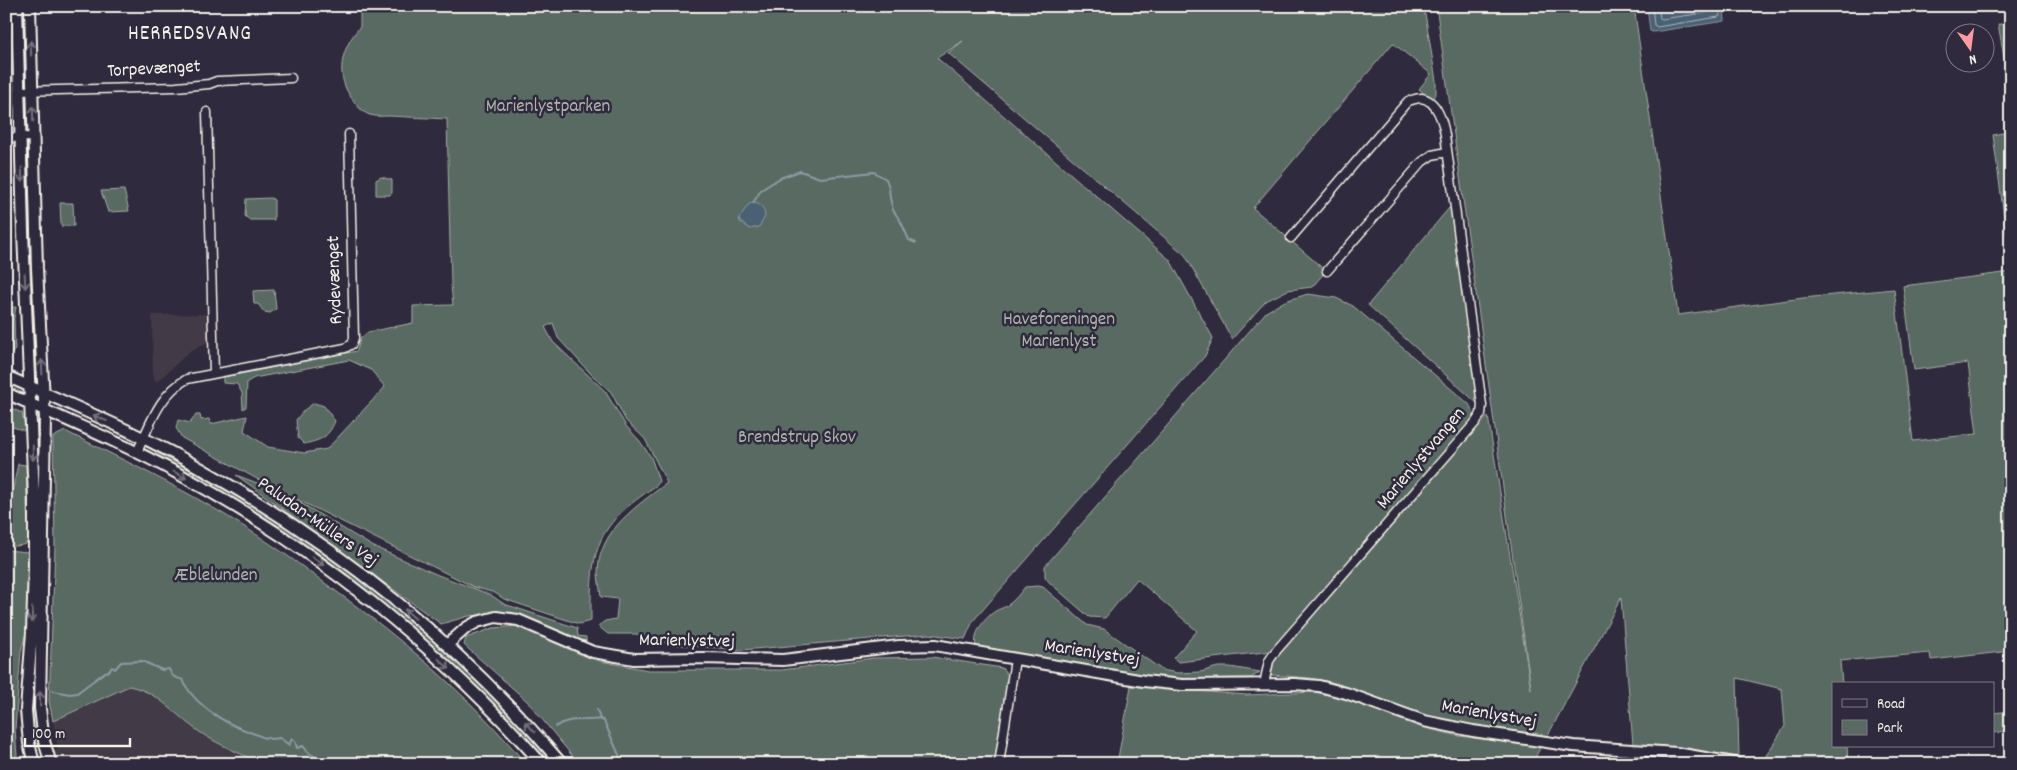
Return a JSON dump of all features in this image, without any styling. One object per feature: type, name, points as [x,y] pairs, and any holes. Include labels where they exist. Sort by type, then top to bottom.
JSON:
[{"type":"street","points":[[17,6],[34,567],[32,632],[26,710],[29,743],[34,764]]},
{"type":"street","points":[[30,6],[37,268],[44,393],[44,554],[40,708],[44,741],[51,764]]},
{"type":"street","name":"Torpevænget","points":[[19,91],[176,87],[210,84],[217,81],[290,78]]},
{"type":"street","name":"Marienlystvangen","points":[[1264,684],[1269,661],[1275,652],[1422,486],[1481,414],[1482,395],[1443,123],[1431,103],[1421,98],[1408,101],[1291,238]]},
{"type":"street","points":[[207,112],[214,373]]},
{"type":"street","name":"Rydevænget","points":[[137,452],[161,402],[174,387],[194,376],[345,348],[352,344],[354,338],[348,134]]},
{"type":"street","points":[[6,138],[33,137]]},
{"type":"street","points":[[1327,271],[1422,162],[1432,155],[1447,152]]},
{"type":"street","name":"Paludan-Müllers Vej","points":[[6,376],[144,439],[213,475],[317,542],[380,589],[447,645],[515,712],[562,764]]},
{"type":"street","name":"Paludan-Müllers Vej","points":[[6,393],[137,452],[201,486],[263,524],[353,587],[393,619],[475,694],[542,764]]},
{"type":"street","name":"Marienlystvej","points":[[447,645],[476,622],[486,619],[508,618],[528,623],[593,652],[622,658],[783,660],[917,645],[952,647],[1079,671],[1182,685],[1264,684],[1319,686],[1346,693],[1424,721],[1473,731],[1573,746],[1676,753],[1740,764]]},
{"type":"street","points":[[999,764],[1015,659]]},
{"type":"shaded area","points":[[208,314],[208,342],[190,351],[157,382],[153,378],[152,315]]},
{"type":"shaded area","points":[[129,686],[143,689],[155,695],[195,729],[257,762],[256,764],[18,764],[58,749],[53,721]]},
{"type":"green space","points":[[360,6],[989,6],[987,12],[990,6],[1419,6],[1424,11],[1426,19],[1436,81],[1436,94],[1431,100],[1419,89],[1431,74],[1393,43],[1253,208],[1326,271],[1312,287],[1288,290],[1266,301],[1232,339],[1185,255],[948,53],[963,41],[937,58],[1170,260],[1213,338],[1205,356],[973,621],[965,639],[929,634],[742,650],[670,644],[636,634],[608,634],[598,626],[605,621],[616,619],[618,599],[601,597],[598,571],[600,556],[605,543],[622,520],[667,483],[645,439],[626,421],[611,392],[591,374],[558,338],[553,323],[545,327],[553,342],[605,391],[626,426],[651,457],[659,481],[657,485],[623,511],[603,536],[596,554],[593,572],[591,621],[579,624],[474,587],[286,494],[372,546],[438,575],[491,595],[504,604],[577,628],[578,636],[586,637],[586,641],[511,612],[469,616],[441,624],[236,475],[281,492],[182,438],[176,428],[178,420],[190,423],[196,415],[200,415],[201,420],[209,419],[211,424],[247,416],[244,431],[268,447],[304,453],[327,449],[385,387],[371,370],[349,360],[254,378],[247,382],[246,407],[243,409],[242,393],[237,384],[223,383],[223,377],[357,351],[360,339],[368,332],[413,323],[413,306],[453,305],[447,119],[372,116],[356,105],[343,81],[342,62],[348,44],[360,27]]},
{"type":"green space","points":[[1430,6],[1634,6],[1678,315],[1803,298],[1894,289],[1913,441],[1977,434],[1968,363],[1914,370],[1903,286],[2011,272],[2011,651],[1931,660],[1930,653],[1840,661],[1842,682],[1832,682],[1832,748],[1847,748],[1848,764],[1768,764],[1762,762],[1785,726],[1782,689],[1737,678],[1739,758],[1687,748],[1633,744],[1621,598],[1546,739],[1441,721],[1404,710],[1335,683],[1310,678],[1272,675],[1270,667],[1281,653],[1488,416],[1531,689],[1437,12]]},
{"type":"green space","points":[[1998,24],[2011,25],[2011,95]]},
{"type":"green space","points":[[2011,131],[2011,269],[1993,135]]},
{"type":"green space","points":[[26,145],[31,205],[39,371],[37,371],[27,235]]},
{"type":"green space","points":[[381,177],[392,180],[392,193],[390,195],[376,195],[376,180]]},
{"type":"green space","points":[[124,190],[129,211],[108,212],[101,191]]},
{"type":"green space","points":[[271,198],[274,200],[274,220],[250,220],[245,216],[246,199]]},
{"type":"green space","points":[[60,203],[73,203],[74,226],[61,226]]},
{"type":"green space","points":[[1449,208],[1452,211],[1479,397],[1478,404],[1368,305]]},
{"type":"green space","points":[[274,290],[276,309],[270,313],[264,312],[258,304],[254,304],[253,291]]},
{"type":"green space","points":[[1308,294],[1336,298],[1353,306],[1469,404],[1473,412],[1472,421],[1273,651],[1179,662],[1173,658],[1197,631],[1137,579],[1105,618],[1089,617],[1050,583],[1045,577],[1045,566],[1266,312],[1285,301]]},
{"type":"green space","points":[[16,307],[14,318],[15,350],[6,359],[6,308]]},
{"type":"green space","points":[[314,403],[324,406],[335,421],[327,435],[304,444],[298,438],[296,420],[304,410]]},
{"type":"green space","points":[[6,406],[22,413],[26,431],[6,425]]},
{"type":"green space","name":"Æblelunden","points":[[65,431],[210,506],[255,533],[298,563],[380,624],[457,690],[526,764],[256,764],[257,762],[201,733],[156,697],[129,686],[53,721],[49,701],[55,547],[53,437]]},
{"type":"green space","points":[[157,449],[236,494],[293,530],[346,567],[440,646],[499,704],[555,764],[547,764],[417,635],[367,593],[341,573],[154,456]]},
{"type":"green space","points":[[18,464],[26,465],[28,539],[26,544],[11,546],[6,545],[6,522]]},
{"type":"green space","points":[[6,550],[28,552],[26,633],[21,651],[15,729],[17,756],[13,761],[6,764]]},
{"type":"green space","points":[[1025,587],[1043,587],[1087,625],[1104,629],[1162,670],[1177,673],[1200,672],[1218,667],[1230,667],[1260,672],[1251,678],[1189,679],[1150,677],[976,646],[976,636],[987,618],[1011,603]]},
{"type":"green space","points":[[518,626],[600,661],[648,670],[782,670],[874,658],[932,657],[1002,668],[1008,675],[994,764],[579,764],[527,701],[464,645],[466,638],[493,628]]},
{"type":"green space","points":[[1131,686],[1247,695],[1315,692],[1342,698],[1417,726],[1459,736],[1541,746],[1532,764],[1117,764]]},
{"type":"green space","points":[[2011,711],[2011,730],[1994,733],[1994,713]]},
{"type":"water","points":[[1647,6],[1724,6],[1725,21],[1653,32],[1650,31]]},
{"type":"water","points":[[749,204],[759,204],[762,207],[765,217],[759,227],[750,229],[740,222],[739,218]]},
{"type":"waterway","points":[[753,203],[761,190],[780,178],[800,171],[820,178],[874,172],[886,179],[893,210],[909,240],[916,243]]},
{"type":"waterway","points":[[53,691],[70,694],[77,693],[112,667],[115,669],[121,662],[142,661],[162,670],[169,669],[173,676],[183,680],[198,701],[212,713],[227,722],[264,738],[280,738],[289,745],[292,739],[295,741],[297,748],[303,746],[309,753],[327,764]]},
{"type":"waterway","points":[[6,689],[13,689]]},
{"type":"waterway","points":[[597,710],[600,719]]},
{"type":"waterway","points":[[555,727],[572,720],[600,719],[604,721],[623,764]]},
{"type":"district","name":"HERREDSVANG","points":[[190,35]]},
{"type":"park label","name":"Marienlystparken","points":[[548,107]]},
{"type":"park label","name":"Haveforeningen Marienlyst","points":[[1059,331]]},
{"type":"park label","name":"Brendstrup Skov","points":[[797,438]]}]
